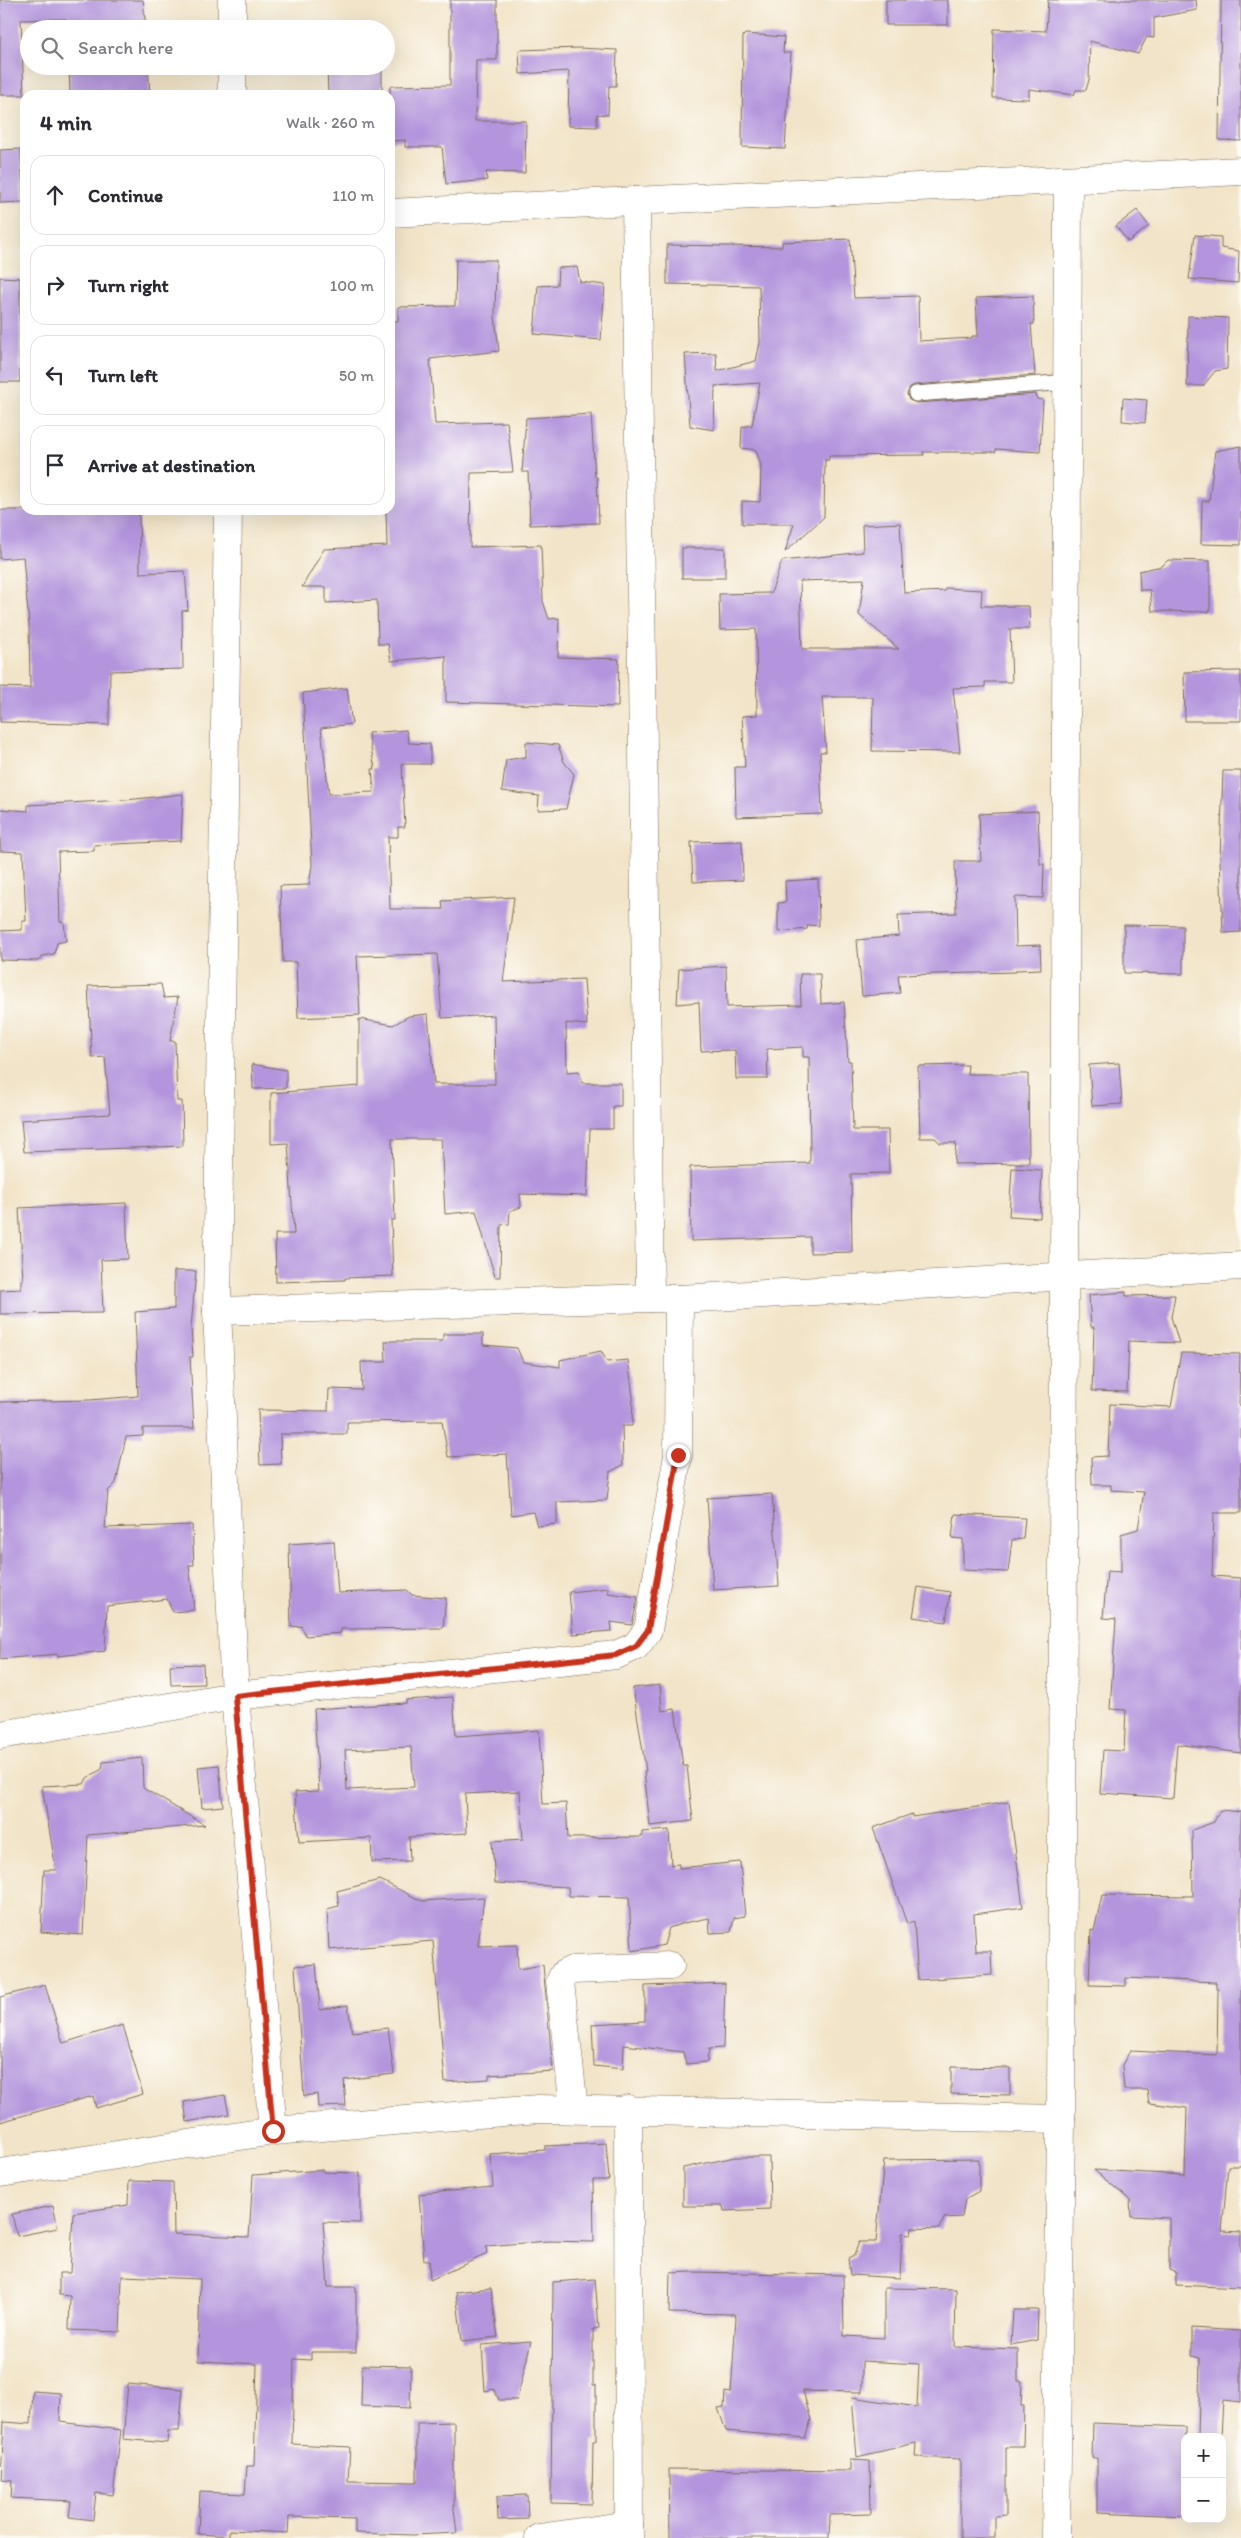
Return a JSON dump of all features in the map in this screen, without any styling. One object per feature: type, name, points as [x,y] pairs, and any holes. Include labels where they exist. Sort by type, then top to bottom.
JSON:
[{"type":"street","points":[[232,0],[232,20]]},
{"type":"street","points":[[232,75],[232,90]]},
{"type":"street","points":[[395,212],[1241,171]]},
{"type":"street","points":[[1056,2538],[1061,2118],[1068,180]]},
{"type":"street","points":[[636,201],[650,1298]]},
{"type":"street","points":[[228,515],[217,1310],[235,1696],[273,2131]]},
{"type":"street","points":[[217,1310],[650,1298],[679,1299],[1241,1266]]},
{"type":"street","points":[[0,1735],[235,1696],[616,1655],[636,1646],[648,1630],[678,1455],[679,1299]]},
{"type":"street","points":[[574,2109],[560,1982],[564,1974],[572,1970],[670,1966]]},
{"type":"street","points":[[0,2174],[273,2131],[539,2109],[628,2109],[1061,2118]]},
{"type":"street","points":[[539,2538],[629,2532],[628,2109]]},
{"type":"lane","points":[[916,394],[1068,382]]},
{"type":"building","points":[[0,0],[143,0],[145,20],[20,20],[20,75],[23,75],[24,90],[20,90],[20,95],[0,95]]},
{"type":"building","points":[[450,0],[497,0],[497,60],[476,60],[475,121],[526,121],[525,173],[486,172],[487,180],[446,184],[442,147],[405,147],[405,140],[395,141],[395,90],[390,90],[390,86],[450,85]]},
{"type":"building","points":[[886,0],[948,0],[948,25],[886,25]]},
{"type":"building","points":[[1048,0],[1196,0],[1197,10],[1154,18],[1154,38],[1147,37],[1138,54],[1090,41],[1089,80],[1086,90],[1076,90],[1074,95],[1029,89],[1029,99],[993,98],[994,29],[1046,31]]},
{"type":"building","points":[[1221,0],[1241,0],[1241,141],[1219,140]]},
{"type":"building","points":[[745,34],[784,37],[783,53],[791,53],[785,149],[742,147],[743,36]]},
{"type":"building","points":[[579,48],[617,50],[616,86],[609,86],[608,115],[597,114],[597,127],[568,126],[569,71],[520,74],[519,50]]},
{"type":"building","points":[[69,75],[149,75],[150,90],[70,90]]},
{"type":"building","points":[[327,75],[382,75],[382,90],[328,90]]},
{"type":"building","points":[[20,149],[20,202],[0,203],[0,150]]},
{"type":"building","points":[[1137,210],[1149,226],[1128,242],[1116,226]]},
{"type":"building","points":[[1195,235],[1221,237],[1221,248],[1239,251],[1238,283],[1189,279]]},
{"type":"building","points":[[850,239],[854,298],[918,296],[919,341],[978,336],[976,298],[1033,296],[1034,324],[1031,324],[1035,375],[915,385],[910,387],[907,394],[909,400],[917,403],[1036,394],[1037,399],[1043,400],[1040,452],[996,449],[996,452],[923,452],[924,455],[829,456],[829,460],[825,460],[824,517],[785,552],[794,524],[742,524],[742,501],[760,502],[761,466],[756,450],[741,448],[742,427],[752,425],[760,383],[715,386],[714,430],[690,426],[685,354],[716,353],[717,371],[756,361],[760,342],[759,286],[667,284],[667,245],[782,247],[782,242]]},
{"type":"building","points":[[456,260],[496,260],[495,317],[499,351],[430,359],[435,424],[507,422],[513,472],[471,473],[470,547],[541,545],[543,601],[549,619],[559,618],[558,657],[619,659],[618,707],[446,702],[446,656],[391,661],[388,644],[378,644],[377,600],[326,603],[326,587],[302,587],[324,549],[387,546],[386,515],[395,515],[395,321],[398,321],[398,307],[455,306]]},
{"type":"building","points":[[577,267],[580,282],[605,285],[601,340],[534,334],[538,286],[557,285],[558,268]]},
{"type":"building","points":[[0,277],[20,278],[20,382],[0,382]]},
{"type":"building","points":[[1188,316],[1228,318],[1227,369],[1215,371],[1203,386],[1187,386]]},
{"type":"building","points":[[1123,398],[1147,400],[1145,423],[1122,421]]},
{"type":"building","points":[[591,414],[599,523],[530,525],[528,472],[522,472],[526,418]]},
{"type":"building","points":[[1241,446],[1241,545],[1201,544],[1202,501],[1209,501],[1215,451]]},
{"type":"building","points":[[0,510],[20,510],[20,515],[139,515],[140,573],[185,571],[188,610],[182,611],[183,669],[110,671],[109,725],[0,722],[0,687],[30,688],[29,625],[23,557],[0,559]]},
{"type":"building","points":[[900,523],[904,593],[945,591],[945,588],[982,590],[981,606],[1029,606],[1030,629],[1010,629],[1012,682],[985,682],[985,687],[953,688],[960,752],[872,751],[873,697],[822,697],[826,752],[820,752],[822,814],[736,817],[735,767],[745,767],[742,716],[757,715],[756,629],[720,630],[719,594],[771,593],[782,561],[863,552],[862,525]],"holes":[[[864,579],[859,615],[899,649],[802,649],[800,581]]]},
{"type":"building","points":[[682,548],[725,548],[725,578],[682,578]]},
{"type":"building","points":[[1168,560],[1210,561],[1210,612],[1152,611],[1150,590],[1140,590],[1139,571],[1162,566]]},
{"type":"building","points":[[1241,671],[1241,721],[1185,721],[1184,672]]},
{"type":"building","points":[[347,688],[352,724],[321,728],[329,794],[374,792],[372,769],[375,769],[368,733],[406,730],[409,743],[430,744],[430,764],[402,764],[405,827],[398,827],[398,837],[388,837],[390,909],[443,909],[442,901],[514,897],[503,982],[584,979],[587,1025],[566,1023],[567,1072],[579,1071],[582,1083],[621,1083],[621,1106],[613,1106],[613,1129],[590,1129],[587,1196],[520,1194],[521,1207],[510,1211],[509,1224],[501,1225],[500,1277],[495,1277],[476,1211],[445,1214],[441,1139],[392,1139],[395,1220],[391,1220],[393,1276],[345,1278],[345,1280],[276,1282],[275,1234],[294,1234],[288,1143],[271,1144],[271,1093],[359,1086],[359,1019],[393,1025],[409,1016],[428,1014],[434,1084],[495,1084],[494,1015],[442,1018],[437,954],[357,956],[360,1015],[298,1018],[296,962],[283,962],[280,886],[309,885],[312,865],[303,693]]},
{"type":"building","points":[[526,742],[558,745],[564,762],[574,774],[566,809],[538,810],[539,796],[502,791],[506,760],[526,757]]},
{"type":"building","points":[[1223,771],[1241,771],[1241,932],[1223,933],[1220,859]]},
{"type":"building","points":[[183,794],[181,841],[94,845],[94,851],[58,852],[60,922],[64,922],[66,941],[57,943],[54,954],[43,956],[38,961],[0,960],[0,931],[22,930],[22,921],[26,921],[23,852],[0,851],[0,809],[28,811],[28,805],[126,800]]},
{"type":"building","points":[[1038,811],[1040,864],[1044,864],[1043,898],[1015,897],[1016,946],[1040,945],[1041,969],[1016,970],[1016,972],[898,975],[900,993],[862,996],[857,940],[899,936],[898,915],[956,913],[955,861],[981,861],[979,814]]},
{"type":"building","points":[[742,841],[743,880],[693,882],[691,842]]},
{"type":"building","points":[[818,879],[819,926],[808,925],[807,929],[778,932],[778,903],[786,902],[785,881]]},
{"type":"building","points":[[1124,925],[1183,926],[1183,974],[1124,973]]},
{"type":"building","points":[[726,966],[727,1007],[801,1005],[800,974],[820,974],[821,1004],[844,1002],[848,1061],[851,1061],[853,1130],[888,1130],[889,1173],[851,1174],[852,1252],[810,1253],[810,1237],[691,1241],[690,1167],[810,1163],[809,1057],[803,1057],[803,1047],[767,1049],[768,1079],[736,1079],[735,1050],[701,1051],[699,1002],[677,1004],[679,969]]},
{"type":"building","points":[[161,984],[164,998],[178,997],[170,1041],[175,1041],[177,1101],[182,1101],[183,1146],[24,1152],[21,1120],[110,1114],[105,1057],[92,1058],[88,986]]},
{"type":"building","points":[[1119,1063],[1122,1104],[1092,1106],[1089,1065]]},
{"type":"building","points":[[252,1064],[286,1070],[286,1088],[253,1089]]},
{"type":"building","points":[[968,1065],[967,1074],[1028,1074],[1029,1163],[954,1164],[956,1143],[940,1143],[935,1138],[920,1138],[918,1066]]},
{"type":"building","points":[[1012,1168],[1042,1170],[1040,1218],[1009,1216]]},
{"type":"building","points":[[126,1203],[128,1259],[101,1260],[103,1313],[0,1314],[0,1290],[21,1289],[21,1280],[23,1280],[19,1208]]},
{"type":"building","points":[[174,1271],[196,1271],[191,1328],[193,1357],[190,1357],[194,1428],[143,1428],[143,1436],[126,1437],[116,1483],[108,1491],[105,1528],[192,1525],[194,1565],[189,1565],[194,1610],[173,1612],[167,1599],[107,1606],[105,1651],[0,1659],[0,1402],[90,1400],[138,1396],[135,1312],[174,1309]]},
{"type":"building","points":[[1126,1292],[1126,1296],[1175,1295],[1171,1317],[1179,1343],[1129,1341],[1127,1392],[1092,1391],[1094,1327],[1091,1327],[1089,1295]]},
{"type":"building","points":[[443,1334],[483,1334],[483,1345],[517,1348],[523,1362],[560,1367],[560,1360],[601,1351],[607,1362],[628,1360],[633,1397],[632,1426],[622,1426],[623,1465],[610,1472],[607,1500],[557,1502],[557,1524],[537,1526],[533,1512],[511,1515],[507,1454],[448,1457],[442,1421],[347,1422],[347,1434],[280,1434],[281,1464],[260,1465],[258,1410],[328,1411],[329,1389],[362,1390],[361,1362],[386,1362],[385,1341],[443,1341]]},
{"type":"building","points":[[1181,1353],[1240,1354],[1241,1513],[1214,1513],[1212,1576],[1241,1578],[1241,1753],[1177,1744],[1173,1798],[1100,1793],[1103,1750],[1124,1751],[1126,1710],[1110,1709],[1116,1619],[1103,1618],[1107,1571],[1121,1572],[1121,1534],[1138,1529],[1144,1492],[1111,1490],[1111,1485],[1092,1485],[1091,1457],[1108,1456],[1110,1404],[1171,1407]]},
{"type":"building","points":[[772,1494],[779,1586],[713,1590],[707,1498]]},
{"type":"building","points":[[955,1514],[1025,1518],[1023,1539],[1012,1540],[1008,1572],[963,1570],[963,1539],[952,1538]]},
{"type":"building","points":[[334,1541],[338,1593],[407,1590],[412,1595],[446,1598],[443,1628],[341,1629],[341,1633],[306,1636],[301,1626],[291,1627],[289,1544]]},
{"type":"building","points":[[918,1587],[950,1592],[946,1622],[913,1617]]},
{"type":"building","points":[[608,1588],[608,1593],[638,1597],[632,1625],[611,1622],[612,1631],[573,1634],[569,1592]]},
{"type":"building","points":[[203,1664],[204,1684],[171,1685],[170,1665]]},
{"type":"building","points":[[660,1685],[662,1711],[675,1709],[683,1766],[687,1766],[693,1821],[650,1826],[644,1771],[646,1771],[633,1688]]},
{"type":"building","points":[[453,1697],[456,1736],[539,1730],[543,1804],[566,1803],[568,1838],[642,1837],[642,1832],[669,1830],[671,1865],[679,1864],[679,1868],[740,1862],[745,1916],[734,1918],[731,1932],[710,1933],[709,1918],[684,1923],[669,1928],[664,1945],[632,1951],[629,1897],[569,1896],[568,1887],[495,1883],[492,1841],[523,1839],[520,1791],[465,1794],[467,1833],[409,1837],[410,1861],[372,1862],[371,1838],[299,1842],[295,1792],[319,1791],[314,1709],[406,1703],[406,1700]],"holes":[[[411,1747],[414,1787],[347,1790],[345,1750]]]},
{"type":"building","points":[[142,1758],[143,1788],[205,1825],[88,1835],[83,1935],[41,1932],[44,1870],[56,1870],[42,1786],[84,1784],[87,1778],[102,1769],[103,1762]]},
{"type":"building","points":[[219,1765],[223,1806],[202,1808],[198,1767]]},
{"type":"building","points":[[1009,1802],[1023,1907],[974,1914],[976,1951],[991,1951],[992,1975],[918,1980],[914,1922],[907,1924],[873,1828],[912,1814],[912,1817]]},
{"type":"building","points":[[1220,1810],[1241,1812],[1241,2166],[1228,2166],[1222,2231],[1241,2232],[1241,2288],[1176,2285],[1176,2273],[1169,2270],[1169,2218],[1131,2216],[1130,2200],[1094,2170],[1185,2175],[1187,2108],[1149,2103],[1147,2090],[1124,2090],[1122,2065],[1130,2051],[1217,2055],[1218,1989],[1216,1989],[1216,1982],[1126,1978],[1126,1986],[1089,1985],[1091,1930],[1094,1931],[1102,1895],[1193,1896],[1192,1830],[1214,1822]]},
{"type":"building","points":[[380,1880],[422,1901],[484,1897],[478,1946],[517,1945],[518,1969],[543,1965],[553,2071],[489,2075],[489,2079],[445,2082],[433,1941],[329,1950],[327,1909],[339,1906],[337,1891]]},
{"type":"building","points":[[316,1964],[320,2010],[348,2005],[352,2032],[388,2028],[394,2074],[344,2080],[346,2106],[318,2107],[317,2094],[304,2096],[295,1966]]},
{"type":"building","points":[[725,1983],[723,2048],[709,2049],[707,2062],[686,2064],[683,2052],[624,2045],[623,2069],[594,2066],[592,2024],[645,2021],[645,1986]]},
{"type":"building","points":[[45,1985],[63,2043],[123,2025],[143,2094],[96,2108],[93,2096],[0,2122],[0,1997]]},
{"type":"building","points":[[951,2067],[1010,2068],[1010,2095],[951,2094]]},
{"type":"building","points":[[225,2095],[229,2114],[187,2122],[184,2102]]},
{"type":"building","points":[[606,2143],[609,2180],[593,2180],[594,2242],[548,2241],[486,2246],[487,2254],[430,2280],[429,2260],[424,2260],[419,2194],[493,2187],[490,2154],[545,2150],[545,2146]]},
{"type":"building","points":[[735,2157],[769,2157],[770,2209],[724,2211],[723,2206],[683,2206],[683,2168]]},
{"type":"building","points":[[979,2159],[979,2191],[965,2199],[962,2217],[944,2218],[940,2229],[912,2228],[911,2234],[902,2233],[900,2278],[850,2275],[848,2259],[854,2256],[859,2242],[876,2242],[884,2160]]},
{"type":"building","points":[[323,2170],[323,2172],[360,2173],[360,2223],[323,2222],[328,2287],[356,2287],[356,2352],[311,2352],[311,2360],[294,2359],[292,2444],[350,2447],[348,2481],[417,2482],[417,2423],[454,2422],[454,2509],[457,2533],[413,2535],[355,2533],[355,2519],[289,2517],[288,2533],[229,2530],[229,2536],[198,2534],[200,2492],[245,2494],[247,2466],[254,2466],[257,2364],[198,2361],[200,2279],[122,2276],[120,2332],[69,2330],[70,2296],[59,2295],[59,2273],[70,2273],[73,2213],[128,2205],[129,2181],[173,2182],[174,2234],[249,2237],[253,2175]]},
{"type":"building","points":[[53,2206],[58,2228],[17,2236],[12,2214]]},
{"type":"building","points":[[670,2273],[843,2275],[844,2336],[884,2338],[884,2288],[956,2289],[955,2347],[1018,2349],[1018,2381],[1022,2381],[1021,2406],[1024,2406],[1023,2447],[1006,2447],[1006,2515],[995,2516],[995,2538],[960,2538],[960,2459],[915,2457],[916,2443],[857,2457],[852,2397],[917,2407],[919,2364],[862,2361],[862,2392],[803,2391],[811,2420],[805,2438],[726,2431],[718,2408],[724,2407],[725,2392],[731,2393],[736,2317],[735,2314],[669,2313]]},
{"type":"building","points":[[595,2279],[599,2328],[593,2329],[596,2441],[593,2441],[592,2504],[551,2503],[553,2282]]},
{"type":"building","points":[[491,2288],[498,2337],[462,2341],[456,2292]]},
{"type":"building","points":[[1013,2310],[1038,2310],[1037,2340],[1011,2345]]},
{"type":"building","points":[[1192,2328],[1241,2331],[1241,2402],[1223,2400],[1221,2433],[1198,2433],[1200,2358],[1192,2356]]},
{"type":"building","points":[[531,2341],[517,2400],[499,2400],[494,2389],[485,2391],[482,2345]]},
{"type":"building","points":[[362,2365],[411,2366],[410,2408],[361,2406]]},
{"type":"building","points":[[128,2384],[183,2389],[179,2431],[168,2431],[167,2443],[123,2439]]},
{"type":"building","points":[[33,2391],[61,2393],[60,2422],[121,2430],[113,2495],[96,2493],[93,2520],[69,2517],[71,2501],[11,2498],[12,2480],[1,2479],[4,2422],[31,2424]]},
{"type":"building","points":[[1093,2423],[1185,2427],[1185,2433],[1181,2433],[1181,2516],[1097,2512],[1097,2458],[1092,2458]]},
{"type":"building","points":[[850,2460],[870,2461],[871,2514],[830,2515],[829,2538],[670,2538],[669,2469],[850,2471]]},
{"type":"building","points":[[527,2495],[528,2519],[498,2520],[497,2496]]},
{"type":"route","points":[[273,2131],[235,1696],[616,1655],[636,1646],[648,1630],[678,1455]]}]
